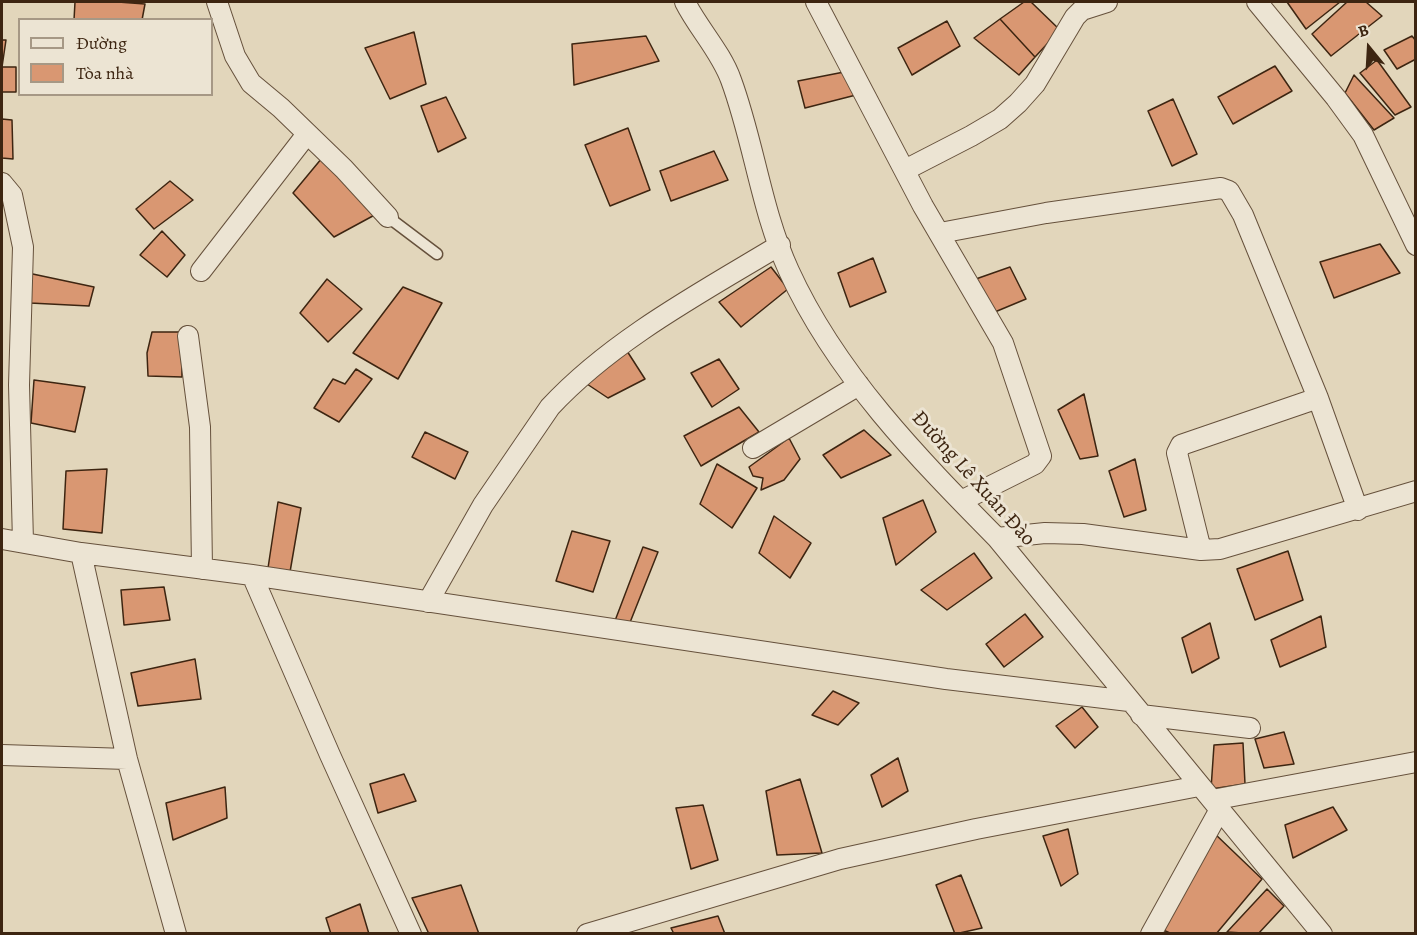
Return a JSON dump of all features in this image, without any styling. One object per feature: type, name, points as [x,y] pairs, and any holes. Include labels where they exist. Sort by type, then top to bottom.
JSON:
[{"type":"street","points":[[217,2],[228,38],[251,83],[281,108],[344,169],[388,217]]},
{"type":"street","name":"Đường Lê Xuân Đào","points":[[685,2],[731,80],[767,211],[803,299],[859,385],[905,442],[997,537],[1135,708],[1322,933]]},
{"type":"street","points":[[816,2],[905,170],[1003,343],[1041,456],[1035,464],[961,501]]},
{"type":"street","points":[[905,170],[1000,119],[1035,84],[1075,16],[1082,10],[1107,2]]},
{"type":"street","points":[[1257,2],[1363,135],[1416,245]]},
{"type":"street","points":[[201,272],[307,134]]},
{"type":"street","points":[[2,183],[12,195],[23,247],[19,385],[23,542]]},
{"type":"street","points":[[940,233],[1046,213],[1221,188],[1229,191],[1243,215],[1318,398],[1358,510]]},
{"type":"street","points":[[428,602],[483,505],[550,407],[562,394],[612,351],[780,245]]},
{"type":"street","points":[[188,336],[200,427],[202,569]]},
{"type":"street","points":[[753,448],[859,385]]},
{"type":"street","points":[[1202,550],[1177,453],[1180,445],[1318,398]]},
{"type":"street","points":[[997,537],[1045,533],[1083,534],[1202,550],[1220,549],[1358,510],[1416,490]]},
{"type":"street","points":[[2,539],[81,553],[252,575],[1135,708],[1250,728]]},
{"type":"street","points":[[81,553],[127,759],[176,933]]},
{"type":"street","points":[[252,575],[411,933]]},
{"type":"street","points":[[2,754],[127,759]]},
{"type":"street","points":[[587,933],[654,925],[840,859],[976,829],[1210,799],[1416,762]]},
{"type":"street","points":[[1151,933],[1210,799]]},
{"type":"lane","points":[[388,217],[437,254]]},
{"type":"building","points":[[75,2],[145,4],[142,18],[74,18]]},
{"type":"building","points":[[1024,2],[1031,2],[1060,30],[1035,57],[1000,19]]},
{"type":"building","points":[[1287,2],[1340,2],[1306,29]]},
{"type":"building","points":[[1347,2],[1366,2],[1382,16],[1331,56],[1312,34]]},
{"type":"building","points":[[1000,19],[1035,57],[1019,75],[974,38]]},
{"type":"building","points":[[947,21],[960,46],[912,75],[898,48]]},
{"type":"building","points":[[414,32],[426,84],[390,99],[365,48]]},
{"type":"building","points":[[646,36],[659,61],[574,85],[572,44]]},
{"type":"building","points":[[1412,36],[1416,41],[1416,59],[1397,69],[1384,50]]},
{"type":"building","points":[[2,40],[6,40],[2,67]]},
{"type":"building","points":[[1377,60],[1411,107],[1395,115],[1360,73]]},
{"type":"building","points":[[1275,66],[1292,91],[1233,124],[1218,97]]},
{"type":"building","points":[[2,67],[16,67],[16,92],[2,92]]},
{"type":"building","points":[[844,72],[856,95],[805,108],[798,81]]},
{"type":"building","points":[[1354,75],[1394,118],[1374,130],[1345,93]]},
{"type":"building","points":[[446,97],[466,138],[438,152],[421,106]]},
{"type":"building","points":[[1173,99],[1197,154],[1172,166],[1148,111]]},
{"type":"building","points":[[2,119],[12,120],[13,159],[2,158]]},
{"type":"building","points":[[628,128],[650,190],[610,206],[585,145]]},
{"type":"building","points":[[714,151],[728,180],[671,201],[660,171]]},
{"type":"building","points":[[322,158],[382,211],[334,237],[293,193]]},
{"type":"building","points":[[170,181],[193,200],[154,229],[136,209]]},
{"type":"building","points":[[162,231],[185,255],[167,277],[140,255]]},
{"type":"building","points":[[1380,244],[1400,273],[1334,298],[1320,262]]},
{"type":"building","points":[[873,258],[886,292],[850,307],[838,273]]},
{"type":"building","points":[[771,267],[788,289],[741,327],[719,302]]},
{"type":"building","points":[[1010,267],[1026,299],[990,314],[973,280]]},
{"type":"building","points":[[28,273],[94,287],[89,306],[30,303]]},
{"type":"building","points":[[327,279],[362,309],[328,342],[300,313]]},
{"type":"building","points":[[403,287],[442,303],[398,379],[353,353]]},
{"type":"building","points":[[152,332],[181,332],[182,377],[148,376],[147,353]]},
{"type":"building","points":[[627,351],[645,379],[608,398],[587,384]]},
{"type":"building","points":[[719,359],[739,389],[712,407],[691,373]]},
{"type":"building","points":[[356,369],[372,379],[339,422],[314,408],[333,379],[345,384]]},
{"type":"building","points":[[34,380],[85,387],[75,432],[31,423]]},
{"type":"building","points":[[1084,394],[1098,456],[1080,459],[1058,410]]},
{"type":"building","points":[[739,407],[759,432],[701,466],[684,436]]},
{"type":"building","points":[[864,430],[891,455],[841,478],[823,455]]},
{"type":"building","points":[[425,432],[468,452],[455,479],[412,457]]},
{"type":"building","points":[[789,438],[800,459],[784,480],[761,490],[763,478],[753,476],[749,467]]},
{"type":"building","points":[[1135,459],[1146,510],[1124,517],[1109,471]]},
{"type":"building","points":[[717,464],[757,488],[732,528],[700,504]]},
{"type":"building","points":[[107,469],[102,533],[63,529],[66,471]]},
{"type":"building","points":[[923,500],[936,532],[896,565],[883,518]]},
{"type":"building","points":[[278,502],[301,508],[290,572],[268,568]]},
{"type":"building","points":[[774,516],[811,543],[790,578],[759,553]]},
{"type":"building","points":[[572,531],[610,541],[593,592],[556,581]]},
{"type":"building","points":[[643,547],[658,552],[627,630],[613,626]]},
{"type":"building","points":[[1288,551],[1303,600],[1255,620],[1237,569]]},
{"type":"building","points":[[974,553],[992,578],[947,610],[921,590]]},
{"type":"building","points":[[164,587],[170,620],[124,625],[121,590]]},
{"type":"building","points":[[1025,614],[1043,637],[1004,667],[986,644]]},
{"type":"building","points":[[1321,616],[1326,647],[1280,667],[1271,640]]},
{"type":"building","points":[[1210,623],[1219,658],[1192,673],[1182,638]]},
{"type":"building","points":[[195,659],[201,699],[138,706],[131,673]]},
{"type":"building","points":[[833,691],[859,703],[838,725],[812,715]]},
{"type":"building","points":[[1082,707],[1098,727],[1075,748],[1056,726]]},
{"type":"building","points":[[1284,732],[1294,764],[1264,768],[1255,739]]},
{"type":"building","points":[[1243,743],[1245,784],[1211,789],[1214,745]]},
{"type":"building","points":[[898,758],[908,791],[882,807],[871,775]]},
{"type":"building","points":[[404,774],[416,801],[378,813],[370,784]]},
{"type":"building","points":[[800,779],[822,853],[777,855],[766,791]]},
{"type":"building","points":[[225,787],[227,818],[173,840],[166,803]]},
{"type":"building","points":[[703,805],[718,860],[691,869],[676,808]]},
{"type":"building","points":[[1333,807],[1347,830],[1293,858],[1285,825]]},
{"type":"building","points":[[1068,829],[1078,874],[1061,886],[1043,836]]},
{"type":"building","points":[[1214,833],[1262,879],[1216,934],[1172,934],[1161,929]]},
{"type":"building","points":[[961,875],[982,928],[955,934],[936,885]]},
{"type":"building","points":[[461,885],[479,934],[429,934],[412,898]]},
{"type":"building","points":[[1267,889],[1284,906],[1258,934],[1227,932]]},
{"type":"building","points":[[360,904],[369,934],[331,934],[326,918]]},
{"type":"building","points":[[718,916],[725,934],[674,934],[671,928]]}]
